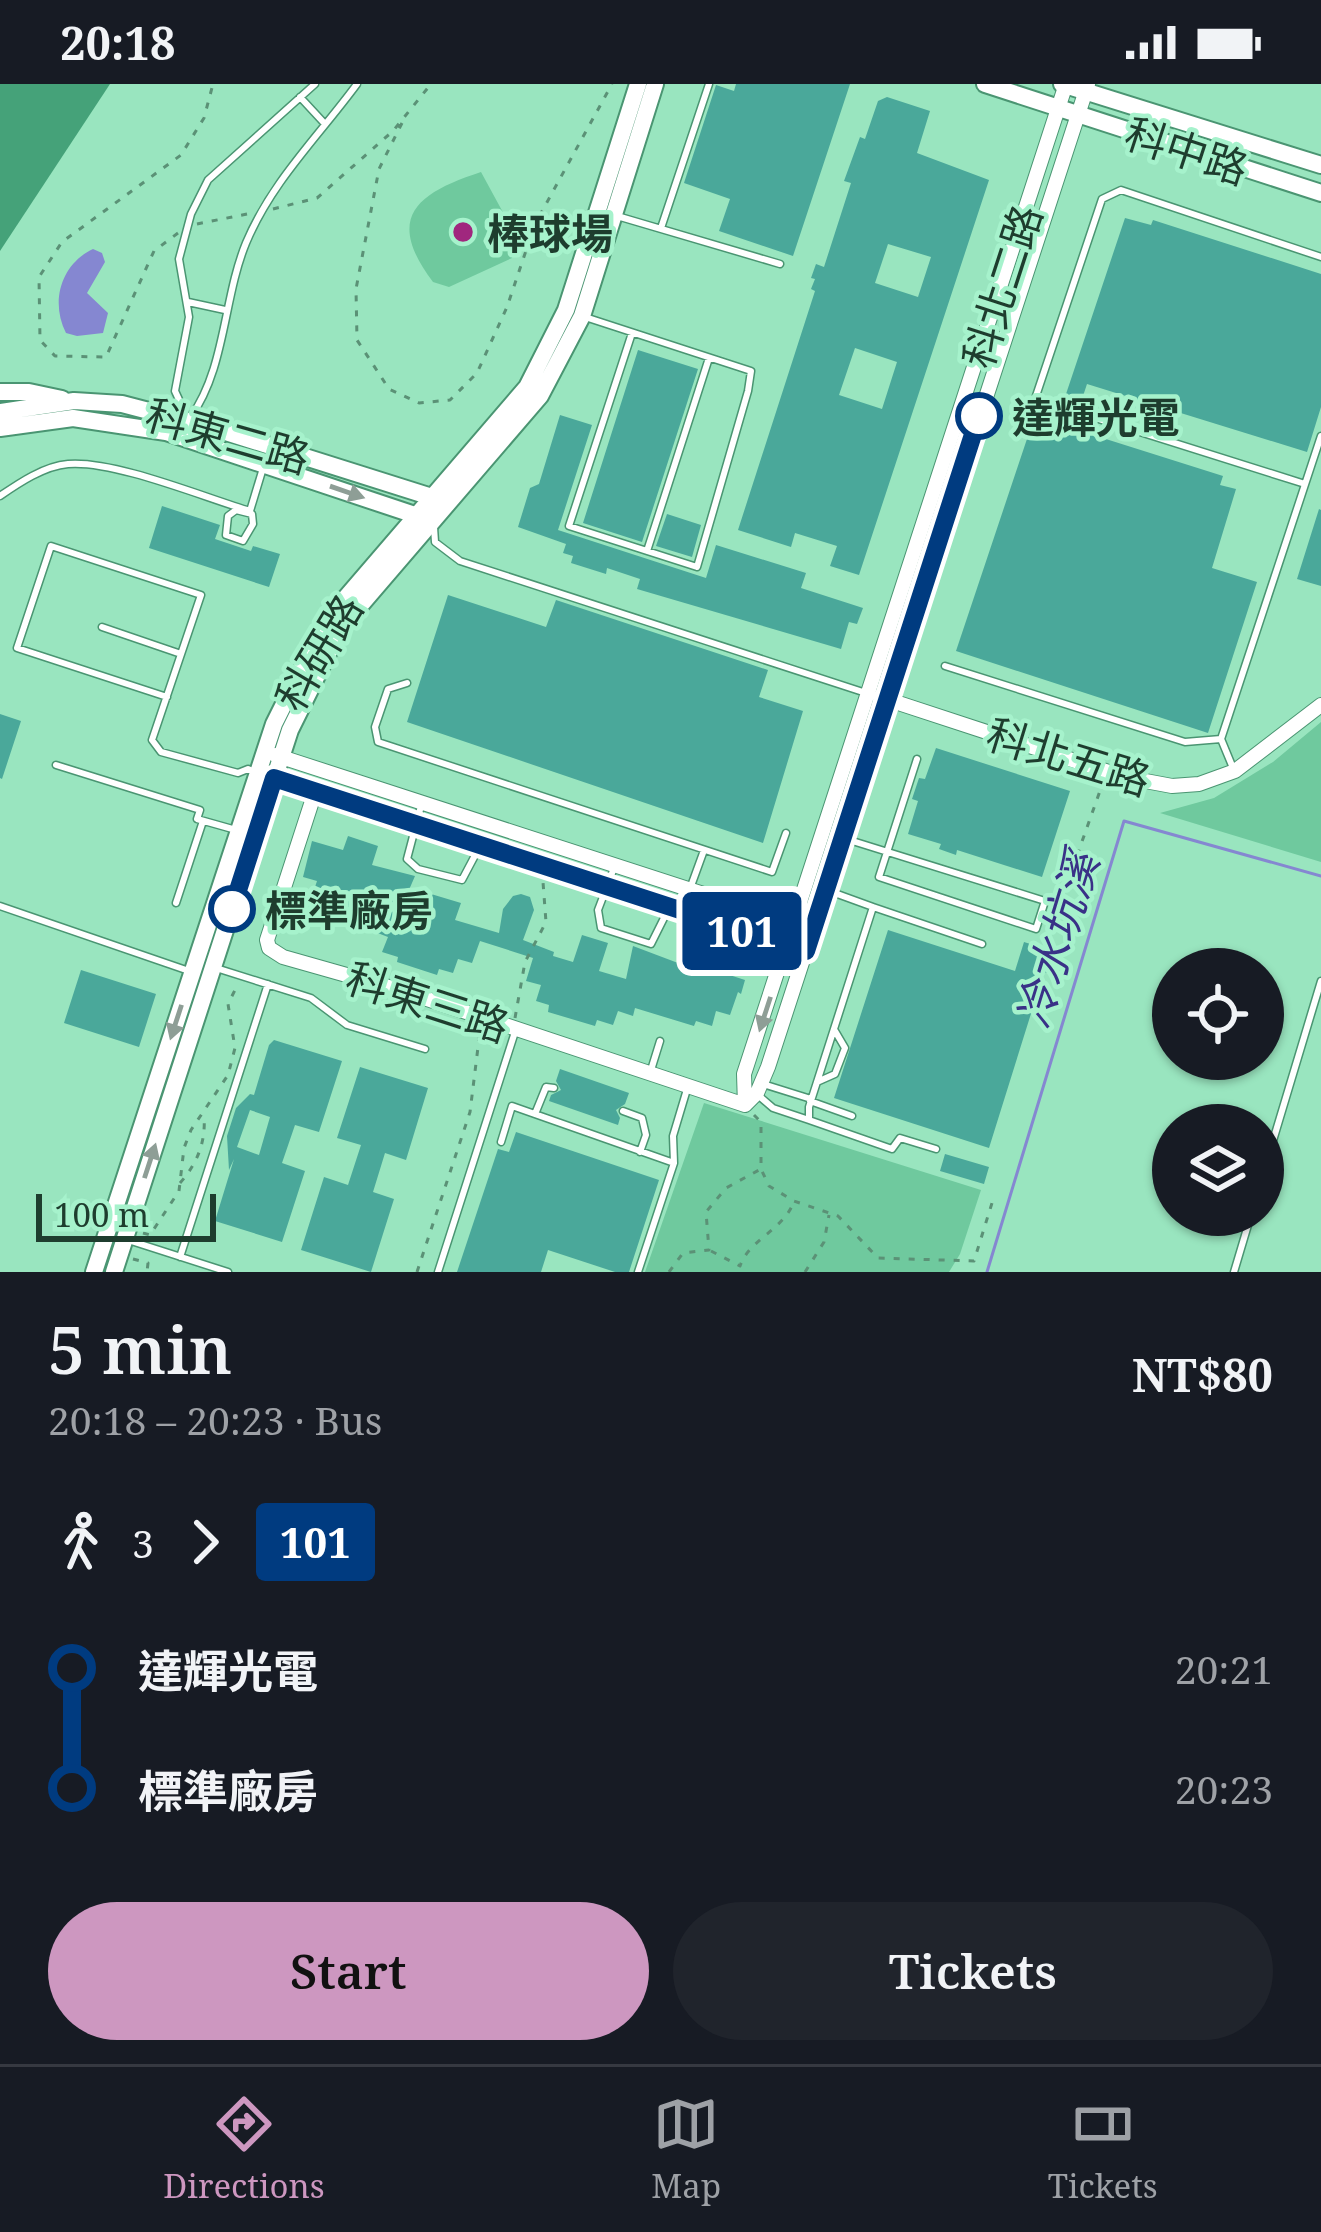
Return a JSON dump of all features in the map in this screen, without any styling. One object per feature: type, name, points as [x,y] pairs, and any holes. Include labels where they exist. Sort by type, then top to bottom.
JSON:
[{"type":"street","name":"科研路","points":[[114,1272],[132,1235],[213,967],[274,754],[274,724],[326,622],[426,519],[527,387],[566,310],[638,84]]},
{"type":"street","name":"科研路","points":[[442,500],[540,396],[582,316],[655,84]]},
{"type":"street","name":"科中路","points":[[985,84],[1321,194]]},
{"type":"street","name":"科中路","points":[[1065,84],[1321,165]]},
{"type":"street","name":"科北二路","points":[[745,1105],[759,1088],[887,700],[1068,111],[1065,84]]},
{"type":"street","name":"科北二路","points":[[745,1105],[744,1075],[869,694],[1068,111],[1087,88]]},
{"type":"street","points":[[0,392],[29,392],[74,410]]},
{"type":"street","name":"科東二路","points":[[0,412],[74,410],[119,422],[270,445],[442,500]]},
{"type":"street","name":"科東二路","points":[[0,428],[74,410]]},
{"type":"street","points":[[0,439],[74,410]]},
{"type":"street","name":"科東二路","points":[[185,429],[264,464],[426,519]]},
{"type":"street","points":[[264,464],[270,445]]},
{"type":"street","name":"科北五路","points":[[869,694],[1150,783],[1199,784],[1235,772],[1321,705]]},
{"type":"street","points":[[274,754],[813,929]]},
{"type":"street","name":"科研路","points":[[94,1272],[239,832],[266,776]]},
{"type":"street","points":[[266,776],[806,951]]},
{"type":"street","name":"科東三路","points":[[315,792],[268,948],[283,957],[515,1024],[745,1105]]},
{"type":"lane","points":[[185,429],[175,392],[189,317],[179,259],[191,214],[208,180],[315,84]]},
{"type":"lane","points":[[185,429],[208,393],[225,310],[247,241],[284,174],[358,84]]},
{"type":"lane","points":[[662,228],[709,84]]},
{"type":"lane","points":[[300,97],[325,124]]},
{"type":"lane","points":[[1305,484],[1035,399],[1102,199],[1121,190],[1321,256]]},
{"type":"lane","points":[[614,215],[780,264]]},
{"type":"lane","points":[[186,302],[225,310]]},
{"type":"lane","points":[[582,316],[751,371],[697,567],[569,526],[632,333]]},
{"type":"lane","points":[[647,551],[709,358]]},
{"type":"lane","points":[[1235,772],[1221,739],[1321,436]]},
{"type":"lane","points":[[0,492],[65,464],[95,466],[250,511]]},
{"type":"lane","points":[[250,511],[236,510],[229,516],[226,535],[243,541],[248,535],[264,464]]},
{"type":"lane","points":[[426,519],[435,542],[460,561],[869,694]]},
{"type":"lane","points":[[167,697],[17,648],[51,546],[201,596],[182,654],[167,697],[152,740],[161,752],[266,776]]},
{"type":"lane","points":[[102,627],[182,654]]},
{"type":"lane","points":[[945,666],[1185,742],[1221,739]]},
{"type":"lane","points":[[407,683],[388,688],[375,727],[378,742],[772,872],[786,833]]},
{"type":"lane","points":[[842,838],[887,852],[1045,901],[1036,929],[879,878],[887,852],[917,759]]},
{"type":"lane","points":[[56,765],[200,810],[197,819],[239,832]]},
{"type":"lane","points":[[422,802],[407,859],[418,868],[462,880],[480,846]]},
{"type":"lane","points":[[176,903],[203,821]]},
{"type":"lane","points":[[690,889],[704,851]]},
{"type":"lane","points":[[615,865],[598,910],[601,928],[651,944],[669,907]]},
{"type":"lane","points":[[826,890],[982,944]]},
{"type":"lane","points":[[0,906],[193,973]]},
{"type":"lane","points":[[809,1120],[811,1100],[873,907]]},
{"type":"lane","points":[[213,967],[310,998],[347,1025],[425,1049]]},
{"type":"lane","points":[[1284,1104],[1321,981]]},
{"type":"lane","points":[[180,1257],[268,985]]},
{"type":"lane","points":[[438,1272],[515,1024]]},
{"type":"lane","points":[[817,1082],[835,1074],[845,1048],[834,1029]]},
{"type":"lane","points":[[650,1073],[660,1041]]},
{"type":"lane","points":[[638,1272],[674,1163],[673,1136],[688,1086]]},
{"type":"lane","points":[[535,1114],[546,1087],[554,1088]]},
{"type":"lane","points":[[759,1088],[852,1116]]},
{"type":"lane","points":[[759,1088],[773,1108],[892,1149],[900,1138],[936,1149]]},
{"type":"lane","points":[[501,1142],[512,1106],[674,1163]]},
{"type":"lane","points":[[622,1111],[642,1118],[646,1135],[640,1152]]},
{"type":"lane","points":[[132,1235],[228,1272]]},
{"type":"lane","points":[[1234,1272],[1245,1236]]},
{"type":"path","points":[[406,115],[379,169],[356,289],[357,340],[389,389],[419,404],[451,400],[477,373],[507,308],[536,224],[612,84]]},
{"type":"path","points":[[1047,940],[1100,788]]},
{"type":"path","points":[[515,1024],[525,962],[546,922],[543,882]]},
{"type":"path","points":[[132,1235],[150,1235],[179,1191],[184,1148],[228,1075],[235,1048],[228,1004],[236,988]]},
{"type":"path","points":[[417,1272],[470,1112],[475,1047],[484,1018]]},
{"type":"path","points":[[745,1105],[761,1122],[761,1169],[769,1186],[794,1202],[838,1216],[878,1258],[974,1261],[992,1203]]},
{"type":"path","points":[[179,1184],[197,1158],[205,1133],[203,1114]]},
{"type":"path","points":[[709,1250],[706,1212],[726,1188],[761,1169]]},
{"type":"path","points":[[669,1272],[683,1253],[709,1250],[740,1266],[745,1252],[787,1217],[794,1202]]},
{"type":"path","points":[[805,1272],[824,1243],[830,1213]]},
{"type":"path","points":[[132,1258],[148,1264],[147,1272]]},
{"type":"green space","points":[[0,84],[110,84],[0,251]]},
{"type":"green space","name":"棒球場","points":[[481,172],[517,238],[512,258],[449,287],[433,282],[411,240],[415,210],[440,189]]},
{"type":"green space","points":[[1321,722],[1321,862],[1160,813],[1214,798],[1273,762]]},
{"type":"green space","points":[[704,1103],[981,1190],[960,1254],[949,1272],[645,1272]]},
{"type":"water","points":[[93,249],[102,253],[105,262],[87,293],[108,313],[103,333],[77,336],[66,333],[59,297],[73,264]]},
{"type":"building","points":[[736,84],[850,84],[793,256],[719,231],[730,199],[684,183],[716,85],[734,91]]},
{"type":"building","points":[[887,97],[930,111],[917,153],[989,180],[859,575],[830,566],[837,546],[795,533],[791,547],[738,530],[815,291],[811,278],[816,264],[824,267],[851,183],[844,181],[878,101]],"holes":[[[888,244],[931,257],[918,297],[875,283]],[[855,348],[897,362],[882,409],[839,395]]]},
{"type":"building","points":[[1125,218],[1151,225],[1153,220],[1321,274],[1321,407],[1307,452],[1087,384],[1080,405],[1064,400]]},
{"type":"building","points":[[638,350],[698,369],[642,542],[583,523]]},
{"type":"building","points":[[1059,414],[1075,419],[1071,428],[1223,476],[1220,485],[1236,489],[1212,568],[1257,582],[1208,733],[956,651],[1034,418],[1056,424]]},
{"type":"building","points":[[560,415],[592,425],[558,530],[706,578],[716,545],[806,573],[801,588],[863,608],[857,624],[849,622],[841,649],[637,589],[640,579],[571,563],[573,556],[563,553],[566,544],[518,527],[530,488],[539,484]]},
{"type":"building","points":[[162,506],[220,525],[215,539],[280,554],[269,587],[149,548]]},
{"type":"building","points":[[1321,510],[1321,586],[1297,579]]},
{"type":"building","points":[[667,514],[701,525],[692,557],[656,546]]},
{"type":"building","points":[[448,595],[546,627],[556,600],[768,670],[759,697],[803,711],[763,843],[407,722]]},
{"type":"building","points":[[0,714],[21,721],[2,779],[0,778]]},
{"type":"building","points":[[936,748],[1070,791],[1042,877],[957,850],[956,855],[939,849],[941,844],[908,834],[918,801],[912,799]]},
{"type":"building","points":[[348,836],[378,846],[372,865],[415,876],[402,906],[424,913],[431,894],[461,903],[455,920],[499,933],[503,909],[521,894],[530,897],[534,910],[523,940],[554,952],[553,956],[573,962],[582,935],[608,943],[599,971],[626,979],[633,946],[678,963],[684,944],[715,954],[711,969],[745,980],[741,994],[738,992],[730,1015],[716,1011],[712,1026],[696,1021],[694,1026],[635,1008],[633,1016],[618,1011],[613,1025],[597,1020],[595,1026],[548,1012],[549,1005],[536,1001],[541,985],[526,981],[533,958],[499,947],[480,941],[472,963],[458,959],[453,973],[439,969],[437,975],[397,962],[398,957],[382,952],[388,937],[375,932],[378,923],[326,908],[328,901],[312,896],[317,881],[303,877],[312,841],[343,850]]},
{"type":"building","points":[[888,930],[1015,971],[1024,942],[1062,954],[1055,975],[1044,972],[989,1148],[834,1098]]},
{"type":"building","points":[[81,970],[156,994],[139,1047],[64,1023]]},
{"type":"building","points":[[274,1040],[342,1061],[319,1132],[295,1125],[282,1163],[305,1171],[282,1242],[215,1221],[234,1159],[229,1170],[227,1136],[236,1108],[254,1095]],"holes":[[[250,1110],[270,1117],[259,1155],[237,1147]]]},
{"type":"building","points":[[360,1067],[428,1088],[406,1160],[385,1153],[373,1192],[394,1199],[371,1272],[301,1250],[324,1177],[348,1185],[361,1145],[337,1138]]},
{"type":"building","points":[[560,1069],[629,1093],[616,1110],[618,1125],[549,1101],[561,1090],[556,1081]]},
{"type":"building","points":[[516,1132],[659,1180],[629,1272],[615,1272],[548,1250],[541,1272],[457,1272],[498,1149],[509,1152]]},
{"type":"building","points":[[945,1154],[989,1167],[984,1184],[940,1171]]},
{"type":"waterway","name":"冷水坑溪","points":[[987,1272],[1124,821],[1321,876]]},
{"type":"bus line","name":"101","points":[[232,909],[274,778],[806,951],[979,416]]},
{"type":"place","name":"棒球場","points":[[463,232]]},
{"type":"place","name":"達輝光電","points":[[979,416]]},
{"type":"place","name":"標準廠房","points":[[232,909]]}]
